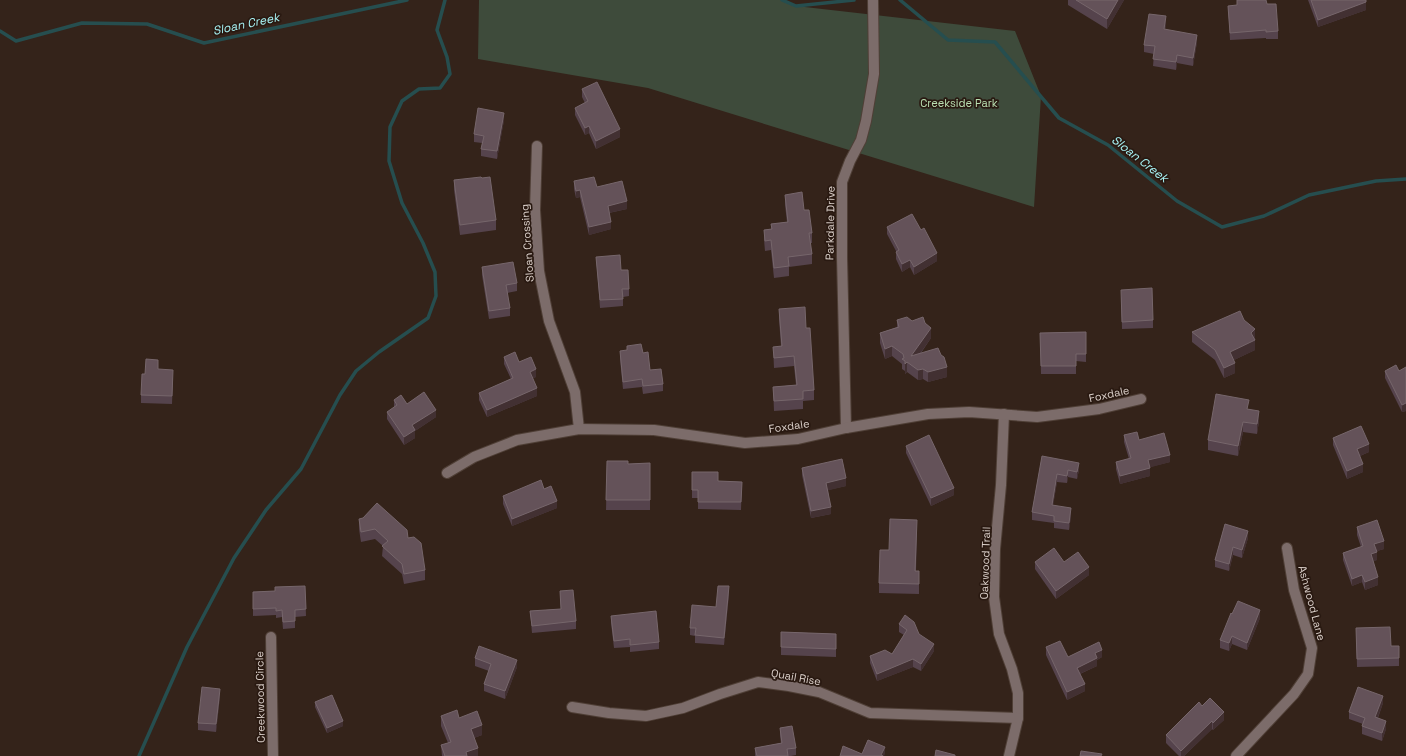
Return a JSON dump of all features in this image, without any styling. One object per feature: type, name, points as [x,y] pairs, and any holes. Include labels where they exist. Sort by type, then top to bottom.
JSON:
[{"type":"street","name":"Parkdale Drive","points":[[846,428],[842,182],[861,140],[866,122],[874,74],[873,0]]},
{"type":"street","name":"Sloan Crossing","points":[[537,146],[536,210],[539,271],[549,321],[575,392],[580,429]]},
{"type":"street","name":"Foxdale","points":[[447,473],[474,457],[517,440],[580,429],[654,430],[745,443],[798,439],[846,428],[928,414],[969,412],[1037,417],[1099,409],[1141,399]]},
{"type":"street","name":"Oakwood Trail","points":[[1004,414],[994,596],[999,634],[1012,669],[1018,693],[1018,718],[1009,756]]},
{"type":"street","name":"Ashwood Lane","points":[[1236,756],[1294,694],[1308,674],[1312,648],[1294,590],[1287,548]]},
{"type":"street","name":"Creekwood Circle","points":[[271,637],[272,756]]},
{"type":"street","name":"Quail Rise","points":[[572,707],[609,713],[646,716],[683,708],[758,682],[790,686],[819,692],[870,713],[1018,718]]},
{"type":"green space","name":"Creekside Park","points":[[479,0],[782,0],[796,6],[1015,31],[1041,96],[1034,207],[648,88],[478,59]]},
{"type":"building","points":[[1076,0],[1118,0],[1107,19]]},
{"type":"building","points":[[1237,0],[1266,0],[1267,4],[1276,4],[1278,31],[1266,32],[1266,30],[1230,33],[1228,6],[1237,5]]},
{"type":"building","points":[[1311,0],[1366,0],[1366,2],[1318,20]]},
{"type":"building","points":[[1149,14],[1166,16],[1164,29],[1197,35],[1193,58],[1177,55],[1176,62],[1153,59],[1155,46],[1144,45]]},
{"type":"building","points":[[597,82],[620,129],[596,141],[589,126],[585,128],[575,108],[588,101],[582,89]]},
{"type":"building","points":[[478,108],[504,113],[497,151],[481,149],[484,136],[474,134]]},
{"type":"building","points":[[490,177],[496,220],[460,225],[454,180]]},
{"type":"building","points":[[594,177],[597,187],[622,181],[627,201],[608,206],[611,222],[589,227],[580,190],[576,191],[574,181]]},
{"type":"building","points":[[802,192],[804,210],[809,210],[812,233],[809,233],[812,254],[788,257],[789,266],[774,268],[771,240],[765,241],[764,230],[772,229],[771,224],[788,222],[785,195]]},
{"type":"building","points":[[912,214],[921,230],[924,228],[937,253],[914,267],[910,260],[902,264],[896,252],[899,250],[887,227]]},
{"type":"building","points":[[620,255],[621,270],[628,270],[629,289],[622,289],[623,299],[600,300],[596,257]]},
{"type":"building","points":[[513,262],[517,283],[506,285],[510,308],[489,311],[482,267]]},
{"type":"building","points":[[1152,288],[1153,320],[1122,322],[1121,290]]},
{"type":"building","points":[[805,307],[806,328],[810,328],[814,390],[803,391],[803,399],[774,401],[773,387],[797,385],[794,356],[774,358],[773,347],[782,346],[779,309]]},
{"type":"building","points":[[1240,311],[1244,320],[1255,329],[1251,333],[1255,340],[1230,352],[1235,363],[1224,368],[1215,350],[1192,332]]},
{"type":"building","points":[[907,317],[912,321],[923,317],[925,323],[931,328],[911,356],[938,348],[941,355],[944,357],[947,367],[928,372],[923,369],[918,370],[907,362],[905,364],[905,361],[902,359],[904,358],[903,354],[892,346],[885,349],[880,333],[899,327],[897,320]]},
{"type":"building","points":[[1086,332],[1086,354],[1076,354],[1076,366],[1041,366],[1040,333]]},
{"type":"building","points":[[641,344],[643,353],[648,352],[650,370],[661,369],[663,384],[643,386],[642,379],[623,382],[620,351],[627,350],[627,346]]},
{"type":"building","points":[[515,352],[519,362],[531,357],[536,369],[530,372],[537,388],[487,410],[479,393],[513,378],[504,357]]},
{"type":"building","points":[[146,359],[158,360],[158,369],[173,370],[172,396],[141,395],[142,374],[145,374]]},
{"type":"building","points":[[1396,365],[1399,371],[1406,367],[1406,403],[1402,405],[1385,371]]},
{"type":"building","points":[[424,392],[436,410],[412,425],[415,430],[404,437],[387,412],[397,405],[394,400],[401,395],[407,404]]},
{"type":"building","points":[[1216,394],[1249,400],[1247,409],[1259,411],[1257,424],[1243,422],[1238,446],[1208,440]]},
{"type":"building","points":[[1361,426],[1369,444],[1357,449],[1363,464],[1347,471],[1333,438]]},
{"type":"building","points":[[1137,432],[1139,440],[1164,433],[1170,455],[1148,460],[1150,468],[1120,476],[1116,462],[1131,458],[1124,435]]},
{"type":"building","points":[[929,435],[954,488],[931,498],[906,446]]},
{"type":"building","points":[[1042,456],[1079,463],[1077,472],[1068,470],[1067,476],[1057,474],[1052,505],[1071,508],[1069,523],[1054,521],[1054,516],[1032,512]]},
{"type":"building","points":[[842,459],[846,478],[826,483],[831,507],[811,511],[802,468]]},
{"type":"building","points":[[607,461],[628,461],[628,464],[650,463],[650,500],[606,500]]},
{"type":"building","points":[[692,472],[718,472],[718,481],[742,482],[741,502],[698,502],[698,490],[692,490]]},
{"type":"building","points":[[541,480],[544,489],[551,486],[557,501],[512,519],[503,496]]},
{"type":"building","points":[[377,503],[407,530],[408,538],[414,537],[421,543],[425,570],[404,574],[402,564],[382,546],[388,541],[375,529],[361,532],[359,519],[363,518]]},
{"type":"building","points":[[890,519],[917,520],[915,571],[919,571],[919,584],[879,583],[880,550],[889,550]]},
{"type":"building","points":[[1377,520],[1384,541],[1374,544],[1377,552],[1371,554],[1378,577],[1365,582],[1362,575],[1352,579],[1343,553],[1363,546],[1357,527]]},
{"type":"building","points":[[1225,524],[1248,531],[1242,550],[1233,547],[1229,564],[1215,560]]},
{"type":"building","points":[[1054,548],[1064,562],[1078,552],[1089,567],[1056,591],[1035,562]]},
{"type":"building","points":[[305,586],[306,609],[295,610],[295,621],[283,622],[282,610],[276,611],[276,608],[253,609],[253,592],[275,591],[275,587]]},
{"type":"building","points":[[718,586],[729,586],[724,638],[695,635],[696,628],[690,628],[692,605],[716,607]]},
{"type":"building","points":[[573,590],[576,621],[532,626],[530,611],[561,609],[560,591]]},
{"type":"building","points":[[1238,601],[1260,610],[1247,643],[1232,636],[1229,643],[1220,640],[1231,613],[1232,614]]},
{"type":"building","points":[[656,611],[659,642],[630,645],[630,639],[614,641],[611,616]]},
{"type":"building","points":[[905,615],[914,622],[919,634],[934,644],[921,664],[913,659],[877,674],[870,656],[885,650],[892,654],[907,630],[899,624]]},
{"type":"building","points":[[1390,627],[1391,646],[1399,646],[1399,658],[1357,659],[1356,628]]},
{"type":"building","points":[[781,632],[836,634],[836,649],[781,647]]},
{"type":"building","points":[[1060,641],[1068,657],[1099,642],[1102,650],[1095,653],[1097,658],[1077,668],[1085,684],[1067,692],[1046,647]]},
{"type":"building","points":[[479,646],[517,660],[505,691],[484,684],[491,664],[475,658]]},
{"type":"building","points":[[202,687],[220,689],[216,724],[198,723]]},
{"type":"building","points":[[1358,687],[1383,696],[1375,717],[1386,721],[1382,733],[1362,726],[1365,718],[1349,712]]},
{"type":"building","points":[[332,695],[343,721],[327,728],[315,702]]},
{"type":"building","points":[[1210,698],[1224,712],[1213,723],[1212,721],[1181,751],[1166,735],[1199,702],[1202,706]]},
{"type":"building","points":[[457,710],[459,718],[477,711],[482,725],[471,729],[478,748],[466,752],[467,756],[445,756],[441,745],[451,742],[441,716]]},
{"type":"building","points":[[792,726],[796,748],[787,749],[788,756],[757,756],[755,748],[782,743],[780,728]]},
{"type":"building","points":[[868,740],[885,747],[881,755],[883,756],[840,756],[843,746],[862,754]]},
{"type":"building","points":[[936,750],[955,755],[955,756],[935,756]]},
{"type":"building","points":[[1081,751],[1102,754],[1101,756],[1080,756]]},
{"type":"waterway","name":"Sloan Creek","points":[[0,31],[16,41],[82,23],[147,24],[204,43],[407,0]]},
{"type":"waterway","points":[[139,756],[187,647],[234,558],[266,510],[301,469],[340,395],[356,371],[379,352],[428,318],[436,296],[435,272],[423,243],[402,203],[389,161],[390,127],[402,101],[419,89],[440,88],[450,74],[447,57],[437,30],[445,0]]},
{"type":"waterway","name":"Sloan Creek","points":[[782,0],[796,6],[854,0]]},
{"type":"waterway","name":"Sloan Creek","points":[[900,0],[948,40],[995,42],[1059,118],[1108,145],[1177,201],[1222,227],[1264,216],[1309,195],[1376,181],[1406,179]]}]
